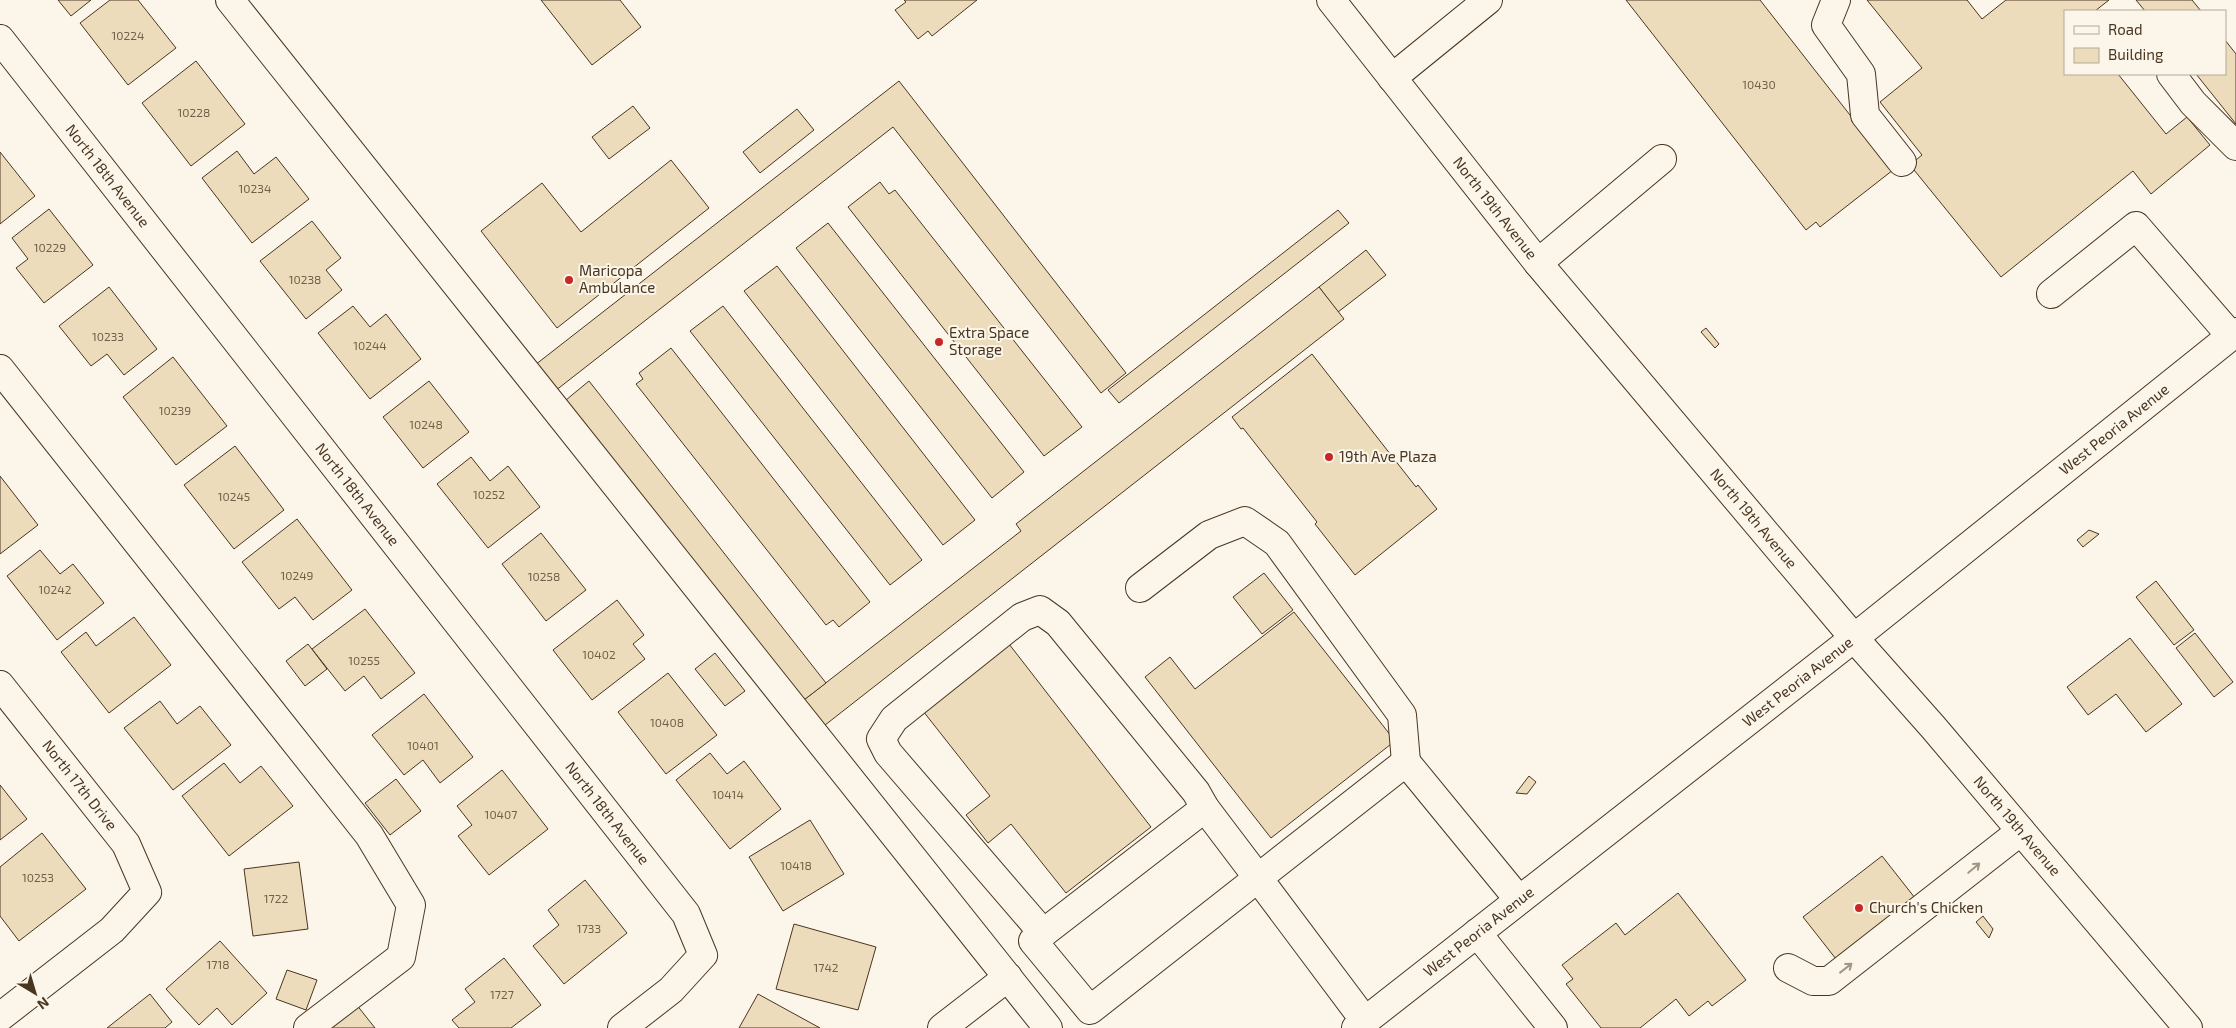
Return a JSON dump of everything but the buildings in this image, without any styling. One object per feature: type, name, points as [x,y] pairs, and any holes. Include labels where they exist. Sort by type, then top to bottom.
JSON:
[{"type":"main road","points":[[230,0],[1048,1028]]},
{"type":"main road","name":"North 19th Avenue","points":[[1331,0],[1538,263],[1854,638],[2021,830],[2188,1028]]},
{"type":"main road","points":[[1392,78],[1488,0]]},
{"type":"main road","points":[[1836,0],[1826,25],[1860,74],[1865,114],[1902,162]]},
{"type":"main road","name":"North 18th Avenue","points":[[1,41],[686,914],[703,955],[671,990],[622,1028]]},
{"type":"main road","points":[[2172,75],[2193,103],[2236,146]]},
{"type":"main road","points":[[1538,263],[1662,159]]},
{"type":"main road","points":[[2051,294],[2136,226],[2234,334]]},
{"type":"main road","name":"West Peoria Avenue","points":[[1360,1025],[1854,638],[2234,334]]},
{"type":"main road","points":[[0,369],[369,836],[411,904],[401,957],[308,1028]]},
{"type":"main road","points":[[1140,588],[1209,535],[1245,521],[1277,544],[1402,716],[1406,762],[1519,900]]},
{"type":"main road","points":[[1043,933],[888,753],[881,739],[894,719],[1022,618],[1040,610],[1058,623],[1196,792],[1205,808],[1258,878],[1360,1025]]},
{"type":"main road","name":"North 17th Drive","points":[[0,685],[126,844],[147,892],[112,930],[0,1017]]},
{"type":"main road","points":[[1205,808],[1033,941],[1090,1010],[1406,762]]},
{"type":"main road","points":[[1788,968],[1813,981],[1828,981],[2021,830]]},
{"type":"main road","points":[[1477,933],[1553,1028]]},
{"type":"main road","points":[[942,1028],[1008,977]]},
{"type":"place","name":"Maricopa Ambulance","points":[[569,280]]},
{"type":"place","name":"Extra Space Storage","points":[[939,342]]},
{"type":"place","name":"19th Ave Plaza","points":[[1329,457]]},
{"type":"place","name":"Church's Chicken","points":[[1859,908]]}]
